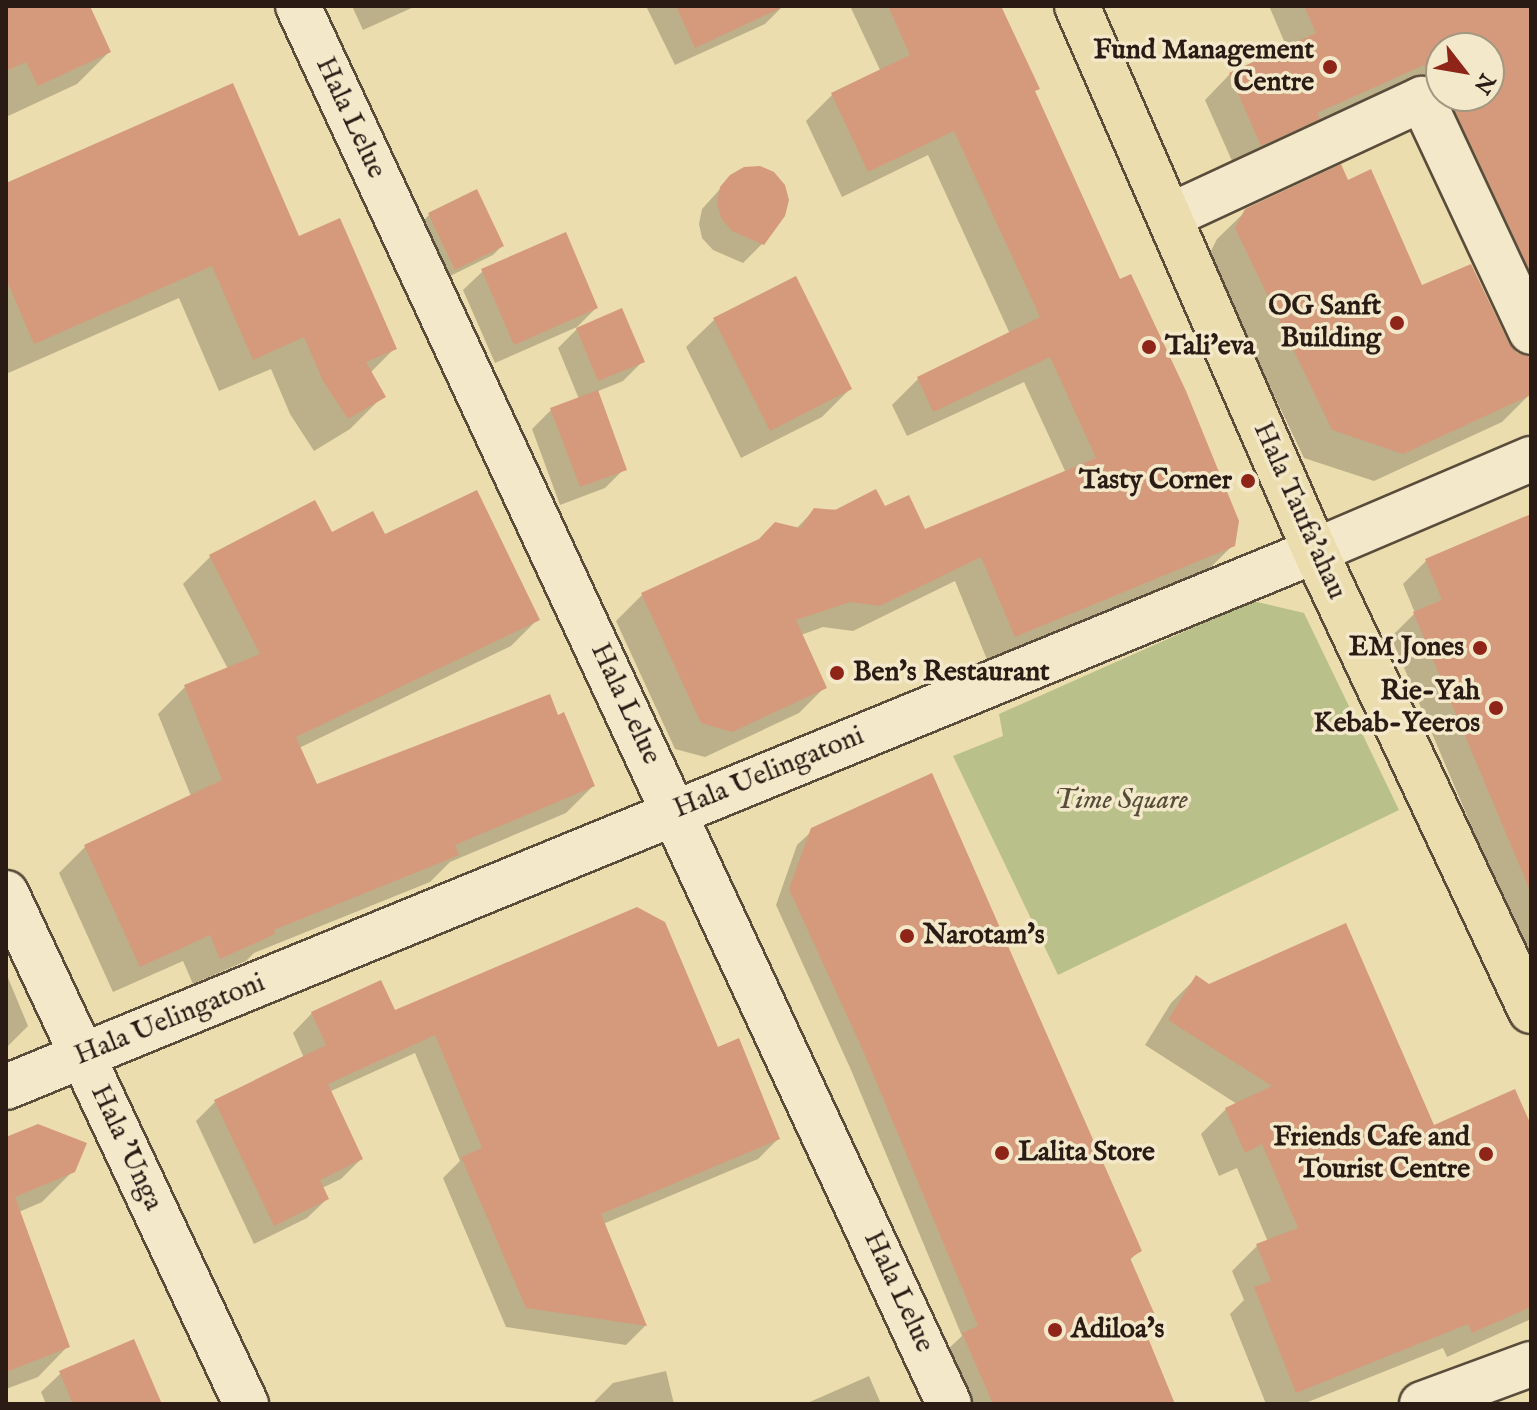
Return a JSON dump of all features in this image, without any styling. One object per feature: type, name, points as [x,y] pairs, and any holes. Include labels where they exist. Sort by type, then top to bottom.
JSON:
[{"type":"main road","name":"Hala Taufa'ahau","points":[[1077,6],[1315,551],[1531,1011]]},
{"type":"street","name":"Hala Lelue","points":[[298,6],[949,1404]]},
{"type":"street","points":[[1170,216],[1422,99],[1531,332]]},
{"type":"street","name":"Hala Uelingatoni","points":[[6,1087],[1315,551],[1531,459]]},
{"type":"street","name":"Hala 'Unga","points":[[6,893],[246,1404]]},
{"type":"street","points":[[1422,1404],[1531,1364]]},
{"type":"green space","name":"Time Square","points":[[1253,601],[1304,613],[1399,810],[1058,975],[953,756],[1003,736],[999,714]]},
{"type":"building","points":[[6,6],[90,6],[111,52],[38,86],[26,62],[6,71]]},
{"type":"building","points":[[676,6],[785,6],[695,48]]},
{"type":"building","points":[[888,6],[1001,6],[1040,89],[1035,91],[1120,279],[1131,274],[1186,391],[1239,521],[1235,546],[1015,637],[981,557],[880,606],[850,602],[796,620],[827,688],[732,732],[701,723],[641,593],[759,539],[775,522],[800,528],[814,508],[835,510],[876,489],[885,506],[909,495],[925,529],[1096,458],[1050,357],[933,412],[917,377],[1040,317],[954,131],[868,172],[831,93],[910,55]]},
{"type":"building","points":[[1304,6],[1531,6],[1531,273],[1456,112],[1505,112],[1505,32],[1425,32],[1425,67],[1424,65],[1317,113],[1320,119],[1261,146],[1229,73],[1316,33]]},
{"type":"building","points":[[233,83],[299,236],[340,218],[397,349],[366,362],[386,397],[348,419],[323,381],[304,337],[253,360],[212,266],[34,344],[6,279],[6,183]]},
{"type":"building","name":"OG Sanft Building","points":[[1341,164],[1348,180],[1371,169],[1422,285],[1471,264],[1509,343],[1517,353],[1531,357],[1531,395],[1403,454],[1332,430],[1235,228],[1245,209]]},
{"type":"building","points":[[760,166],[774,172],[785,185],[789,200],[785,216],[764,245],[732,231],[721,218],[717,203],[720,187],[730,175],[744,167]]},
{"type":"building","points":[[477,189],[504,246],[455,270],[428,213]]},
{"type":"building","points":[[566,232],[598,308],[514,345],[481,269]]},
{"type":"building","points":[[796,276],[852,389],[770,431],[713,318]]},
{"type":"building","points":[[622,308],[645,362],[598,381],[576,328]]},
{"type":"building","points":[[598,390],[627,470],[580,487],[550,408]]},
{"type":"building","points":[[477,490],[540,620],[296,737],[317,784],[550,694],[558,715],[564,712],[595,786],[455,845],[459,855],[274,930],[275,934],[220,959],[210,935],[140,967],[84,845],[222,780],[184,685],[260,654],[209,555],[315,500],[332,532],[373,511],[385,534]]},
{"type":"building","points":[[1531,514],[1531,893],[1413,612],[1442,600],[1425,559]]},
{"type":"building","points":[[932,773],[1142,1251],[1130,1258],[1158,1322],[1144,1328],[1175,1404],[993,1404],[962,1333],[978,1326],[865,1055],[789,889],[811,828]]},
{"type":"building","points":[[637,907],[665,922],[718,1047],[739,1038],[780,1139],[601,1214],[647,1326],[526,1308],[461,1157],[482,1148],[435,1035],[328,1084],[363,1159],[320,1180],[329,1199],[274,1226],[214,1100],[326,1045],[311,1012],[381,980],[395,1010]]},
{"type":"building","points":[[1346,923],[1434,1125],[1515,1089],[1531,1125],[1531,1307],[1472,1333],[1468,1324],[1296,1393],[1254,1287],[1271,1281],[1256,1244],[1298,1228],[1262,1144],[1245,1153],[1225,1108],[1272,1086],[1168,1020],[1196,975],[1209,984]]},
{"type":"building","points":[[38,1124],[87,1143],[75,1172],[15,1197],[70,1347],[6,1372],[6,1137]]},
{"type":"building","points":[[134,1339],[162,1404],[73,1404],[59,1371]]},
{"type":"place","name":"Fund Management Centre","points":[[1330,67]]},
{"type":"place","name":"OG Sanft Building","points":[[1397,323]]},
{"type":"place","name":"Tali'eva","points":[[1149,347]]},
{"type":"place","name":"Tasty Corner","points":[[1248,481]]},
{"type":"place","name":"EM Jones","points":[[1480,648]]},
{"type":"place","name":"Ben's Restaurant","points":[[837,673]]},
{"type":"place","name":"Rie-Yah Kebab-Yeeros","points":[[1496,708]]},
{"type":"place","name":"Narotam's","points":[[907,936]]},
{"type":"place","name":"Lalita Store","points":[[1002,1153]]},
{"type":"place","name":"Friends Cafe and Tourist Centre","points":[[1486,1154]]},
{"type":"place","name":"Adiloa's","points":[[1055,1330]]}]
